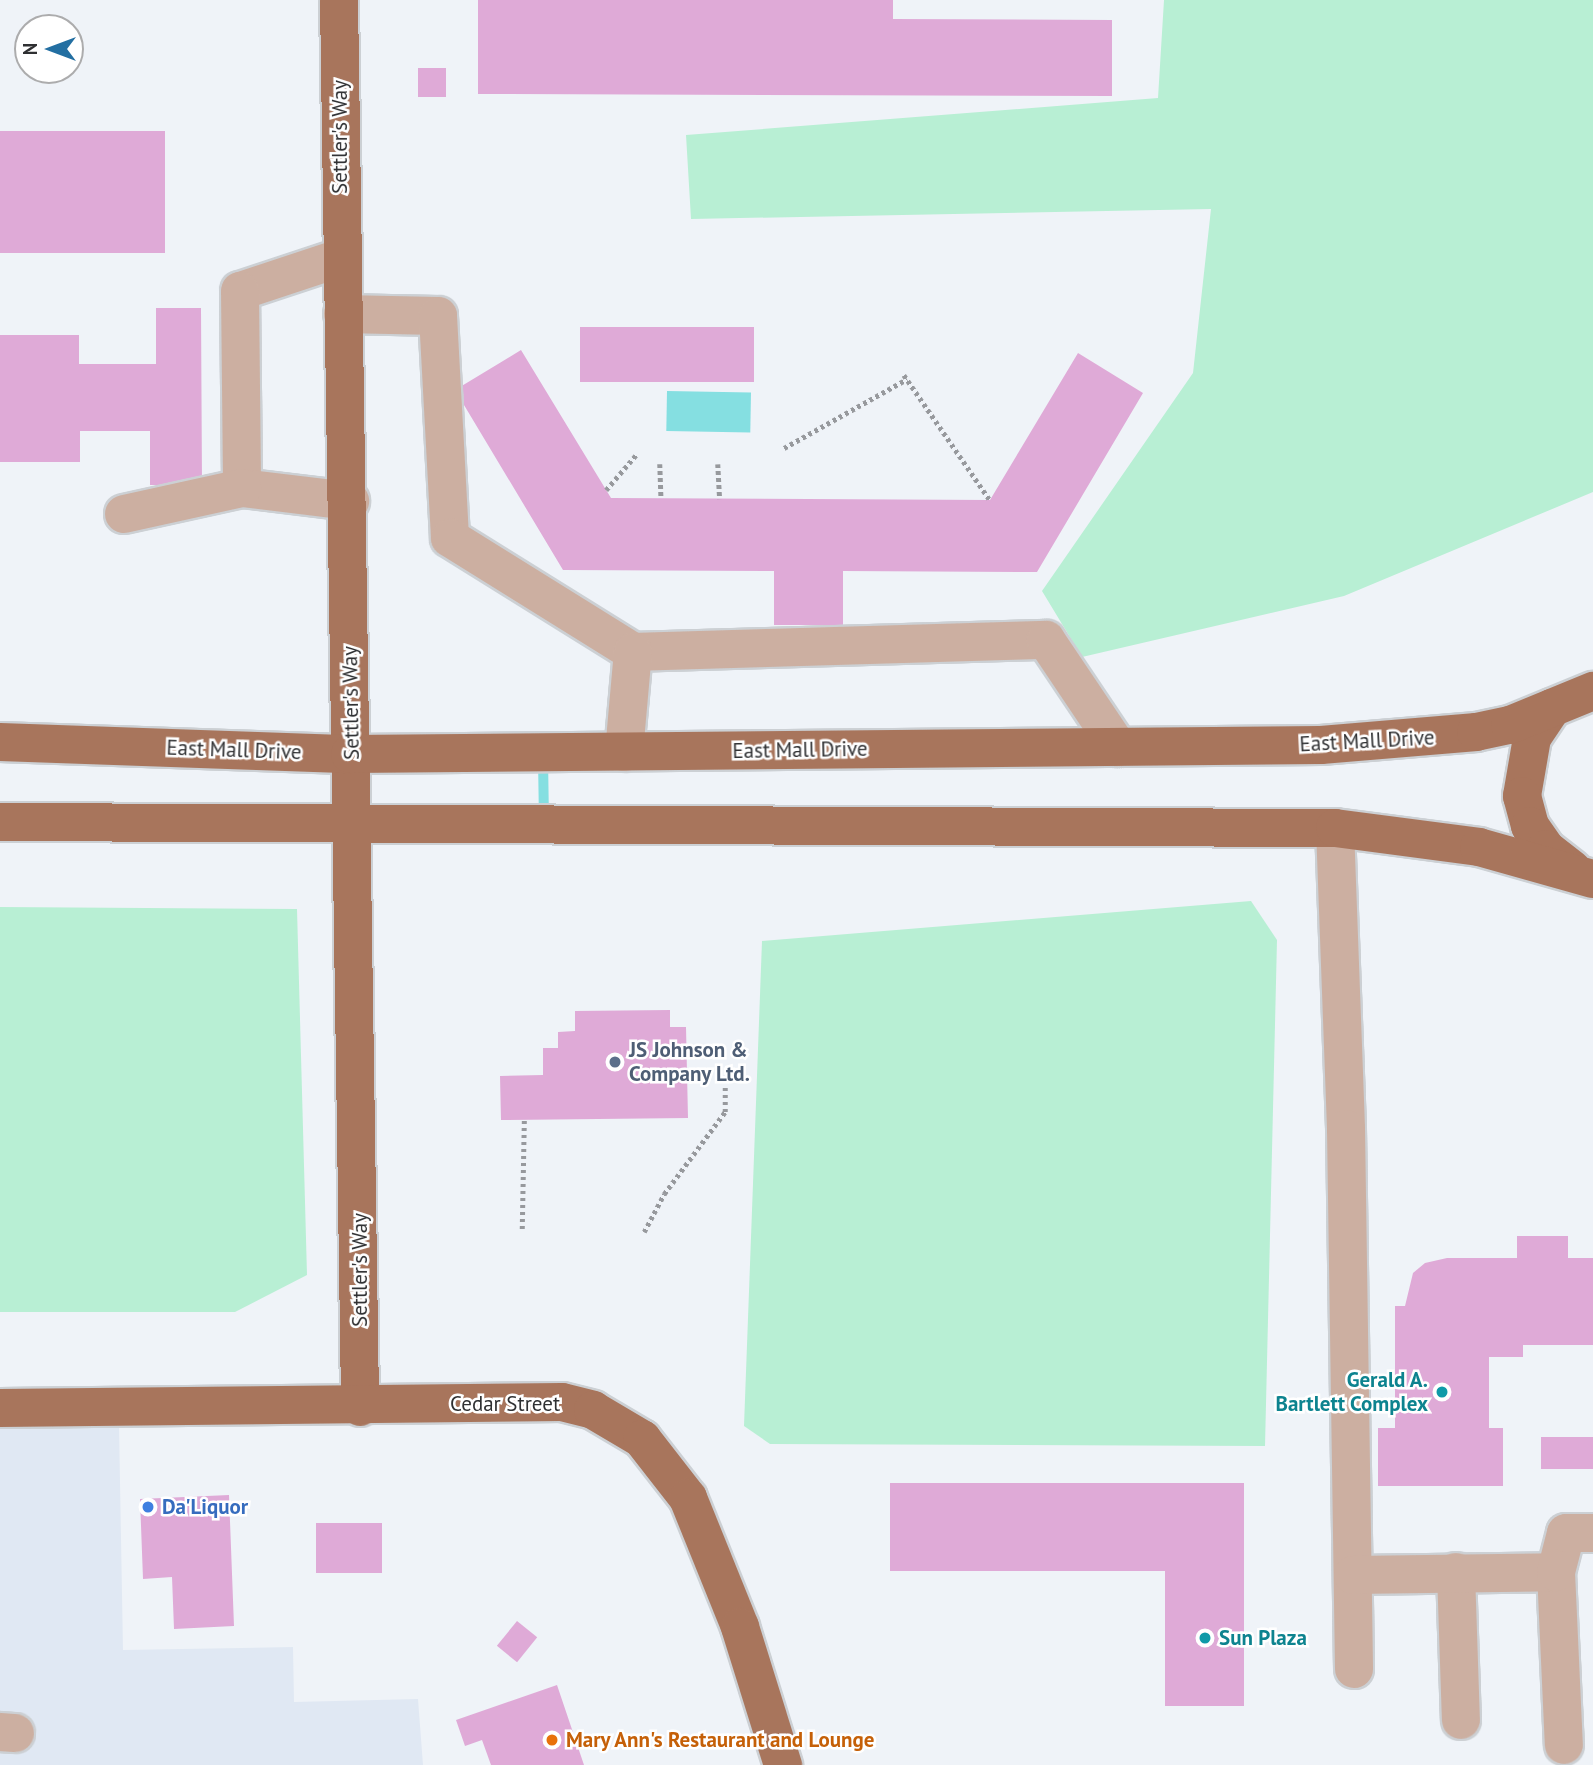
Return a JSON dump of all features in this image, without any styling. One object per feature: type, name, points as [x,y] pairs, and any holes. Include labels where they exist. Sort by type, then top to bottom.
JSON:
[{"type":"main road","name":"Settler's Way","points":[[339,0],[340,258],[350,502],[350,754],[354,825],[360,1407]]},
{"type":"main road","name":"East Mall Drive","points":[[0,742],[350,754],[1118,747],[1430,739],[1510,725],[1593,691]]},
{"type":"main road","points":[[1552,708],[1532,738],[1522,796],[1530,826],[1546,849],[1593,879]]},
{"type":"main road","points":[[0,822],[1335,828],[1479,847],[1593,879]]},
{"type":"main road","name":"Cedar Street","points":[[0,1408],[360,1407],[562,1402],[593,1410],[642,1439],[688,1498],[740,1627],[783,1765]]},
{"type":"lane","points":[[242,488],[240,291],[340,258]]},
{"type":"lane","points":[[343,314],[438,316],[450,538],[633,652],[1046,640],[1118,747]]},
{"type":"lane","points":[[124,514],[242,488],[350,502]]},
{"type":"lane","points":[[624,752],[633,652]]},
{"type":"lane","points":[[1335,828],[1346,1129],[1354,1669]]},
{"type":"lane","points":[[1564,1745],[1556,1572],[1566,1533],[1593,1533]]},
{"type":"lane","points":[[1456,1572],[1461,1720]]},
{"type":"lane","points":[[1353,1575],[1556,1572]]},
{"type":"path","points":[[784,448],[905,377],[990,500]]},
{"type":"path","points":[[606,490],[636,455]]},
{"type":"path","points":[[660,464],[661,498]]},
{"type":"path","points":[[718,464],[720,499]]},
{"type":"path","points":[[644,1232],[664,1195],[725,1112],[725,1084]]},
{"type":"path","points":[[522,1229],[524,1121]]},
{"type":"shaded area","points":[[119,1425],[123,1650],[293,1647],[294,1702],[418,1699],[423,1765],[0,1765],[0,1427]]},
{"type":"green space","points":[[1164,0],[1593,0],[1593,492],[1344,596],[1082,657],[1042,591],[1193,373],[1211,209],[691,219],[686,135],[1158,98]]},
{"type":"green space","points":[[1251,901],[1277,940],[1265,1446],[770,1444],[744,1426],[762,941]]},
{"type":"green space","points":[[0,907],[297,909],[307,1275],[235,1312],[0,1312]]},
{"type":"water","points":[[667,391],[751,392],[750,432],[666,431]]},
{"type":"building","points":[[478,0],[893,0],[893,19],[1112,20],[1112,96],[478,94]]},
{"type":"building","points":[[418,68],[446,68],[446,97],[418,97]]},
{"type":"building","points":[[0,131],[165,131],[165,253],[0,253]]},
{"type":"building","points":[[156,308],[201,308],[202,485],[150,485],[150,431],[80,431],[80,462],[0,462],[0,335],[79,335],[79,364],[156,364]]},
{"type":"building","points":[[580,327],[754,327],[754,382],[580,382]]},
{"type":"building","points":[[521,350],[611,498],[990,500],[1078,353],[1143,393],[1037,572],[843,571],[843,625],[774,625],[774,571],[563,570],[455,390]]},
{"type":"building","name":"JS Johnson & Company Ltd.","points":[[670,1010],[670,1027],[686,1027],[688,1118],[501,1120],[500,1076],[543,1075],[543,1048],[558,1048],[558,1032],[575,1031],[575,1011]]},
{"type":"building","name":"Gerald A. Bartlett Complex","points":[[1517,1236],[1568,1236],[1568,1258],[1593,1258],[1593,1345],[1523,1345],[1523,1357],[1489,1357],[1489,1428],[1503,1428],[1503,1486],[1378,1486],[1378,1428],[1395,1428],[1395,1306],[1405,1306],[1413,1273],[1425,1263],[1447,1258],[1517,1258]]},
{"type":"building","points":[[1541,1437],[1593,1437],[1593,1469],[1541,1469]]},
{"type":"building","name":"Sun Plaza","points":[[890,1483],[1244,1483],[1244,1706],[1165,1706],[1165,1571],[890,1571]]},
{"type":"building","points":[[229,1495],[234,1626],[174,1629],[172,1577],[143,1579],[140,1499]]},
{"type":"building","points":[[316,1523],[382,1523],[382,1573],[316,1573]]},
{"type":"building","points":[[517,1621],[537,1637],[517,1662],[497,1646]]},
{"type":"building","points":[[557,1685],[584,1765],[491,1765],[482,1740],[465,1746],[456,1720]]},
{"type":"waterway","points":[[543,758],[544,819]]},
{"type":"place","name":"JS Johnson & Company Ltd.","points":[[615,1062]]},
{"type":"place","name":"Gerald A. Bartlett Complex","points":[[1442,1392]]},
{"type":"place","name":"Da'Liquor","points":[[148,1507]]},
{"type":"place","name":"Sun Plaza","points":[[1205,1638]]},
{"type":"place","name":"Mary Ann's Restaurant and Lounge","points":[[552,1740]]}]
